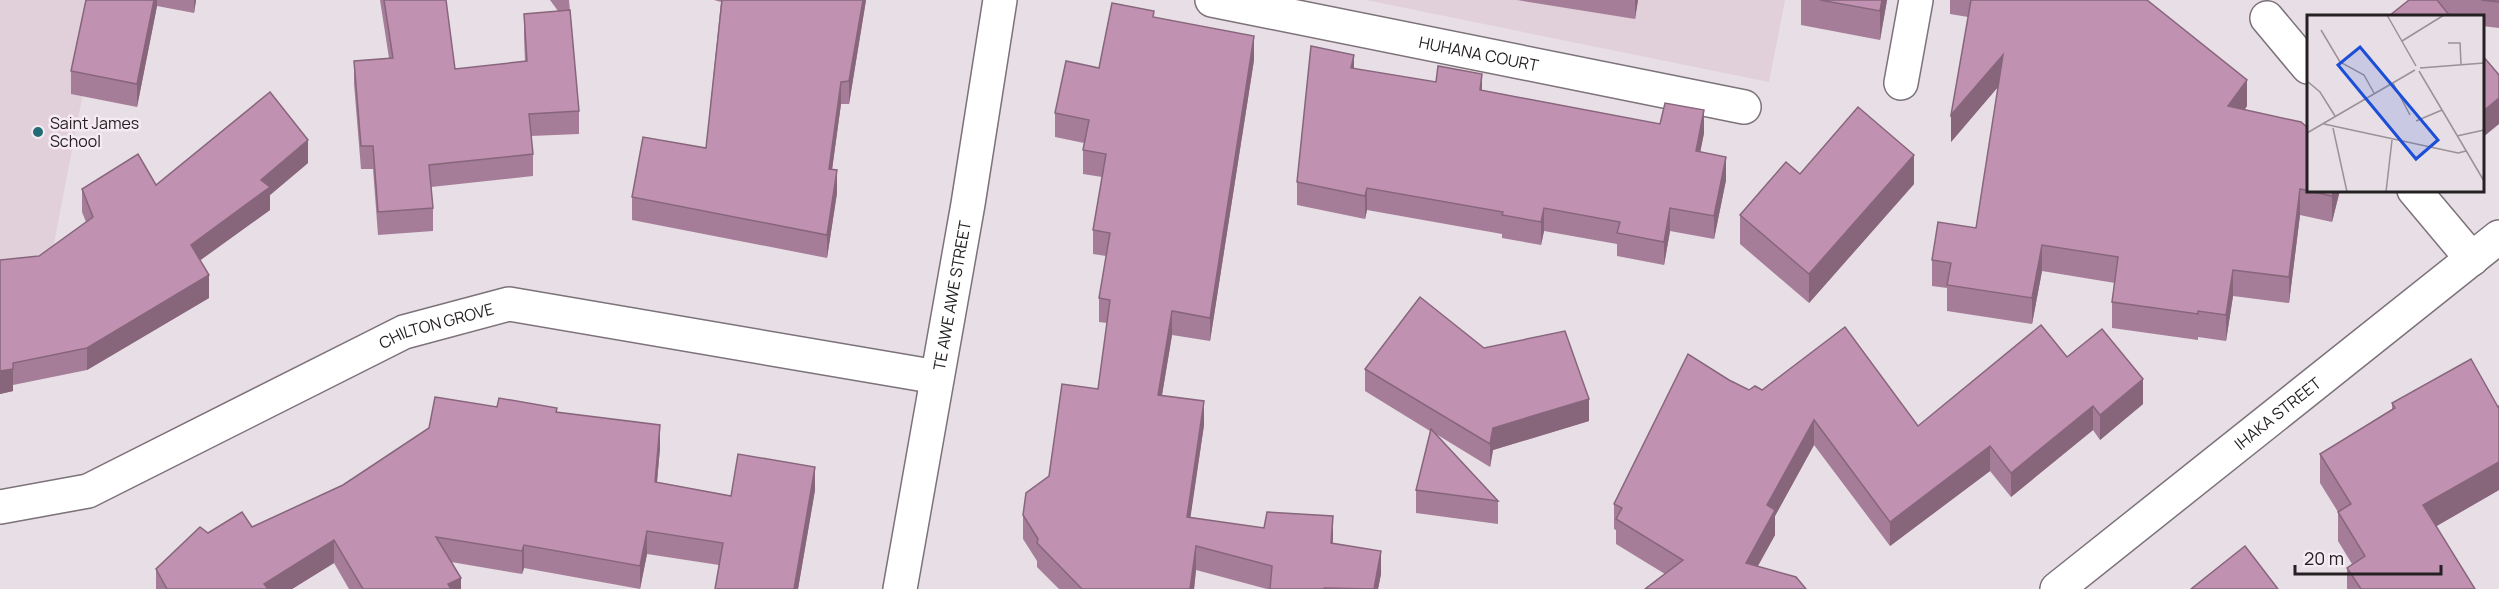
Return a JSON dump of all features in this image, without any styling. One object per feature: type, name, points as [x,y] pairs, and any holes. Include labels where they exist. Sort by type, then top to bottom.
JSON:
[{"type":"street","name":"TE AWE AWE STREET","points":[[900,589],[1000,0]]},
{"type":"street","name":"HUHANA COURT","points":[[1212,0],[1744,107]]},
{"type":"street","points":[[1901,83],[1916,0]]},
{"type":"street","points":[[2267,18],[2307,66]]},
{"type":"street","points":[[2416,192],[2472,259]]},
{"type":"street","name":"IHAKA STREET","points":[[2057,589],[2499,237]]},
{"type":"street","name":"CHILTON GROVE","points":[[0,507],[88,491],[404,333],[509,304],[937,377]]},
{"type":"shaded area","name":"Saint James School","points":[[0,0],[101,0],[48,274],[0,265]]},
{"type":"shaded area","points":[[1366,0],[1785,0],[1769,82]]},
{"type":"building","points":[[86,0],[154,0],[137,84],[71,71]]},
{"type":"building","points":[[384,0],[446,0],[455,69],[527,61],[524,14],[570,10],[579,111],[529,114],[533,154],[429,165],[433,208],[378,212],[373,146],[361,146],[354,61],[393,58]]},
{"type":"building","points":[[722,0],[863,0],[849,81],[841,82],[829,169],[837,170],[827,235],[632,197],[643,137],[706,148]]},
{"type":"building","points":[[1820,0],[1882,0],[1880,11]]},
{"type":"building","points":[[1971,0],[2147,0],[2247,80],[2228,106],[2301,122],[2307,127],[2307,191],[2300,189],[2289,277],[2233,270],[2226,315],[2198,311],[2198,314],[2112,302],[2118,257],[2042,245],[2032,298],[1947,285],[1951,263],[1932,260],[1938,222],[1976,228],[2003,55],[1951,115]]},
{"type":"building","points":[[2409,0],[2437,0],[2449,15],[2390,15]]},
{"type":"building","points":[[1112,3],[1154,11],[1153,17],[1254,36],[1210,318],[1172,311],[1158,395],[1204,401],[1187,517],[1264,528],[1267,512],[1333,516],[1331,543],[1381,551],[1374,589],[1270,589],[1272,566],[1196,546],[1190,589],[1082,589],[1037,543],[1038,539],[1023,515],[1026,493],[1049,476],[1062,384],[1098,389],[1110,300],[1099,298],[1110,233],[1093,230],[1106,154],[1083,150],[1089,120],[1055,113],[1066,61],[1099,68]]},
{"type":"building","points":[[1311,46],[1354,55],[1351,68],[1436,82],[1438,66],[1482,74],[1480,90],[1660,124],[1665,103],[1704,110],[1696,151],[1726,157],[1714,216],[1670,208],[1664,242],[1617,233],[1620,222],[1544,208],[1541,222],[1502,215],[1503,212],[1367,188],[1365,196],[1297,182]]},
{"type":"building","points":[[2484,57],[2499,75],[2499,98],[2484,110]]},
{"type":"building","points":[[270,92],[308,140],[261,180],[270,187],[191,245],[209,275],[87,348],[13,363],[13,369],[0,371],[0,260],[39,256],[93,217],[82,189],[138,154],[156,185]]},
{"type":"building","points":[[1858,107],[1914,155],[1809,274],[1740,215],[1786,162],[1800,174]]},
{"type":"building","points":[[2314,192],[2333,192],[2332,196]]},
{"type":"building","points":[[1420,297],[1484,348],[1565,331],[1589,399],[1493,428],[1490,444],[1365,369]]},
{"type":"building","points":[[2041,325],[2067,357],[2102,329],[2143,379],[2100,415],[2093,406],[2011,473],[1990,446],[1890,522],[1814,420],[1767,505],[1775,510],[1746,563],[1796,577],[1806,589],[1645,589],[1683,560],[1616,519],[1622,508],[1614,504],[1688,354],[1749,390],[1755,386],[1762,390],[1845,327],[1918,426]]},
{"type":"building","points":[[2471,359],[2499,406],[2499,462],[2423,505],[2475,589],[2361,589],[2347,568],[2365,556],[2338,512],[2351,504],[2320,454],[2395,408],[2392,403]]},
{"type":"building","points":[[435,397],[497,407],[499,398],[557,408],[556,412],[660,425],[655,482],[731,496],[738,454],[815,467],[794,589],[715,589],[723,543],[647,531],[640,566],[524,545],[522,551],[436,537],[461,578],[448,584],[451,589],[363,589],[334,540],[264,584],[268,589],[167,589],[156,569],[200,527],[208,533],[242,512],[252,527],[343,485],[429,428]]},
{"type":"building","points":[[1431,429],[1498,501],[1416,490]]},
{"type":"building","points":[[2245,546],[2278,589],[2191,589]]},
{"type":"place","name":"Saint James School","points":[[38,132]]}]
